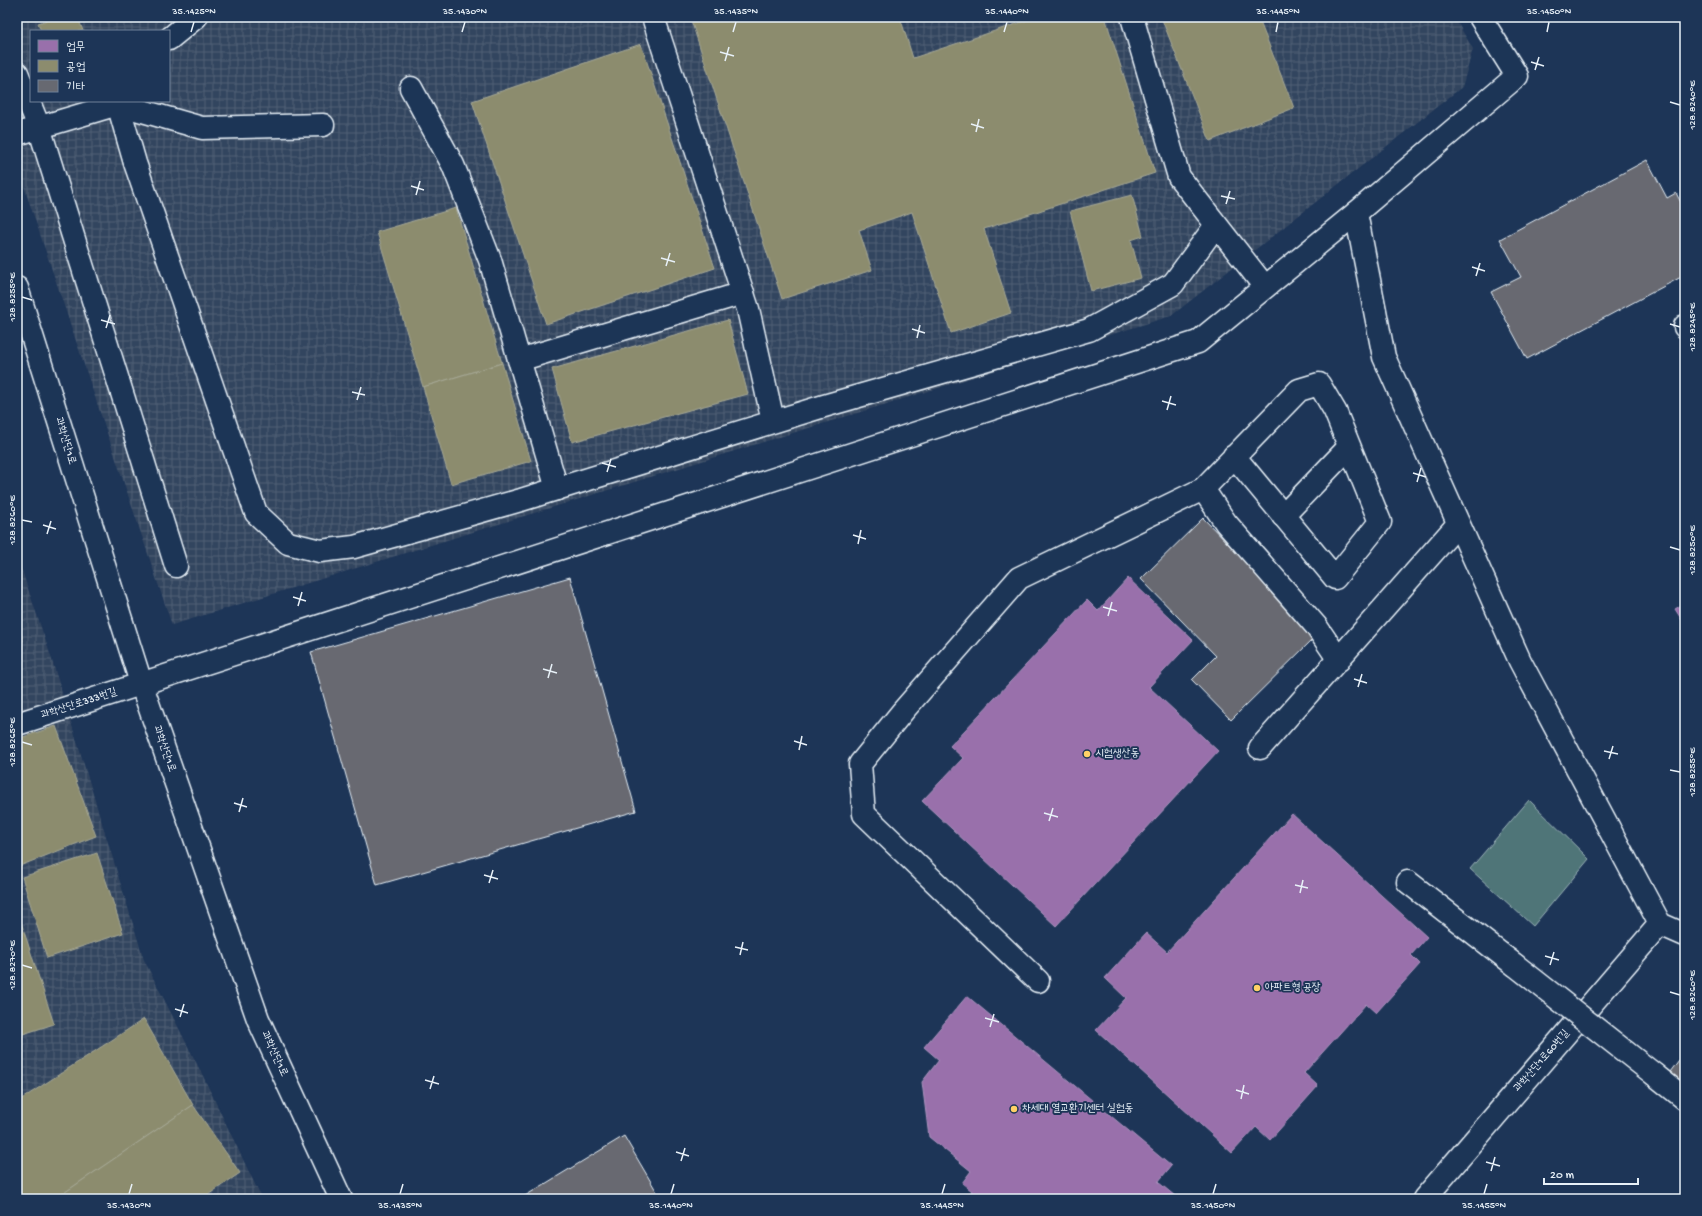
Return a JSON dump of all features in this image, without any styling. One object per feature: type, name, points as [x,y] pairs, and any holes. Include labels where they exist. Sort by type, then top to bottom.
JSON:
[{"type":"street","points":[[170,38],[196,17]]},
{"type":"street","points":[[653,17],[743,293],[773,421]]},
{"type":"street","points":[[1132,17],[1178,177],[1265,287]]},
{"type":"street","name":"과학산단로333번길","points":[[17,724],[1198,342],[1356,213],[1517,76],[1480,17]]},
{"type":"street","points":[[17,73],[39,127],[176,566]]},
{"type":"street","points":[[410,88],[456,173],[490,260],[557,489]]},
{"type":"street","points":[[119,102],[135,163],[256,513],[288,543],[320,551],[354,547],[557,489],[773,421],[1089,330],[1173,284],[1216,225]]},
{"type":"street","points":[[17,134],[119,102],[202,128],[323,125]]},
{"type":"street","points":[[1356,213],[1384,357],[1520,662],[1660,924],[1685,935]]},
{"type":"street","name":"과학산단1로","points":[[17,288],[141,683],[258,1019],[341,1199]]},
{"type":"street","points":[[519,360],[743,293]]},
{"type":"street","points":[[1038,981],[864,814],[860,764],[908,705],[1019,578],[1203,489],[1234,456],[1299,390],[1319,384],[1335,411],[1380,522],[1335,578],[1234,456]]},
{"type":"street","points":[[1283,516],[1349,447]]},
{"type":"street","points":[[1203,489],[1226,523],[1316,626],[1339,660]]},
{"type":"street","points":[[1260,748],[1458,524]]},
{"type":"street","points":[[1408,882],[1685,1098]]},
{"type":"street","name":"과학산단1로60번길","points":[[1424,1199],[1660,924]]},
{"type":"shaded area","points":[[17,17],[1454,17],[1473,49],[1462,87],[1171,316],[172,625],[17,166]]},
{"type":"shaded area","points":[[17,556],[50,654],[144,960],[202,1074],[262,1199],[17,1199]]},
{"type":"green space","points":[[1529,800],[1589,859],[1533,926],[1470,869]]},
{"type":"building: 업무","name":"시험생산동","points":[[1128,578],[1193,640],[1149,687],[1218,751],[1056,926],[922,801],[963,758],[950,746],[1087,600],[1098,611]]},
{"type":"building: 업무","points":[[1685,603],[1685,625],[1675,609]]},
{"type":"building: 업무","name":"아파트형 공장","points":[[1292,814],[1427,937],[1411,955],[1420,964],[1376,1013],[1366,1004],[1304,1073],[1318,1086],[1270,1140],[1256,1127],[1232,1153],[1096,1030],[1126,998],[1105,978],[1146,933],[1167,952]]},
{"type":"building: 업무","name":"차세대 열교환기센터 실험동","points":[[967,996],[1171,1166],[1158,1182],[1175,1196],[1173,1199],[966,1199],[972,1191],[962,1183],[971,1171],[929,1137],[922,1082],[939,1060],[924,1047]]},
{"type":"building: 공업","points":[[56,17],[78,17],[83,30],[41,30],[38,23]]},
{"type":"building: 공업","points":[[690,17],[900,17],[913,58],[1037,17],[1105,17],[1155,173],[984,229],[1011,313],[951,333],[912,212],[859,230],[872,270],[782,299]]},
{"type":"building: 공업","points":[[1161,17],[1258,17],[1294,108],[1210,141]]},
{"type":"building: 공업","points":[[641,44],[715,268],[546,324],[472,101]]},
{"type":"building: 공업","points":[[1132,195],[1143,236],[1131,240],[1141,278],[1091,291],[1070,211]]},
{"type":"building: 공업","points":[[456,208],[502,363],[423,387],[377,232]]},
{"type":"building: 공업","points":[[728,320],[748,394],[572,442],[552,369]]},
{"type":"building: 공업","points":[[502,363],[531,461],[451,484],[423,387]]},
{"type":"building: 공업","points":[[17,621],[23,641],[17,643]]},
{"type":"building: 공업","points":[[56,726],[96,836],[17,867],[17,739]]},
{"type":"building: 공업","points":[[97,853],[123,933],[47,958],[22,877]]},
{"type":"building: 공업","points":[[17,910],[54,1024],[17,1036]]},
{"type":"building: 공업","points":[[144,1019],[193,1105],[55,1199],[17,1199],[17,1102]]},
{"type":"building: 공업","points":[[193,1105],[240,1173],[202,1199],[55,1199]]},
{"type":"building: 기타","points":[[1647,160],[1667,198],[1676,193],[1685,210],[1685,275],[1527,359],[1491,292],[1521,277],[1500,239]]},
{"type":"building: 기타","points":[[1203,518],[1317,635],[1231,720],[1192,680],[1216,656],[1141,579]]},
{"type":"building: 기타","points":[[570,577],[636,811],[377,885],[311,652]]},
{"type":"building: 기타","points":[[1685,1052],[1685,1089],[1667,1076]]},
{"type":"building: 기타","points":[[624,1136],[661,1199],[520,1199]]},
{"type":"place","name":"시험생산동","points":[[1087,754]]},
{"type":"place","name":"아파트형 공장","points":[[1257,988]]},
{"type":"place","name":"차세대 열교환기센터 실험동","points":[[1014,1109]]}]
